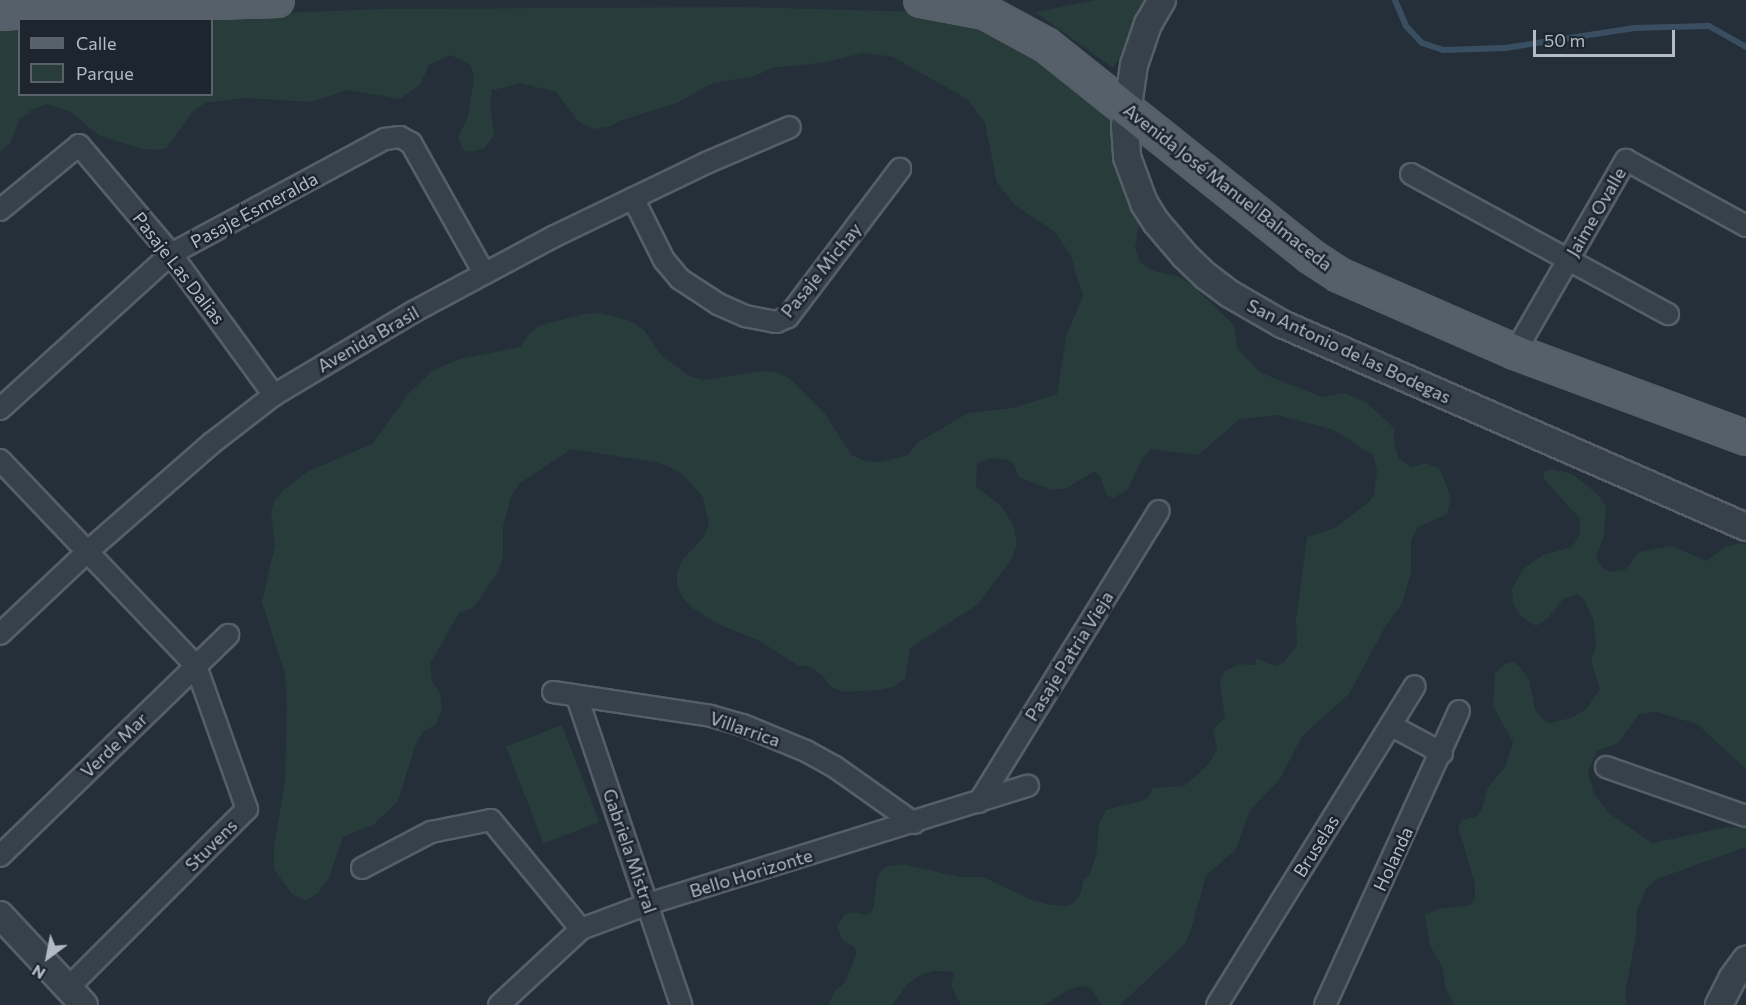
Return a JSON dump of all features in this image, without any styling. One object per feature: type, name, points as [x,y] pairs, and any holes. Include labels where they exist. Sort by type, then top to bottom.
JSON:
[{"type":"main road","points":[[0,13],[116,5],[277,0]]},
{"type":"main road","name":"Avenida José Manuel Balmaceda","points":[[921,0],[985,12],[1055,51],[1324,266],[1354,282],[1515,352],[1746,438]]},
{"type":"street","name":"San Antonio de las Bodegas","points":[[1162,0],[1140,44],[1134,65],[1125,126],[1127,157],[1144,203],[1185,256],[1230,294],[1282,324],[1746,527]]},
{"type":"street","name":"Avenida Brasil","points":[[0,634],[87,552],[212,443],[274,395],[484,273],[633,198],[790,127]]},
{"type":"street","name":"Pasaje Esmeralda","points":[[0,409],[171,254],[385,139],[400,137],[411,144],[484,273]]},
{"type":"street","name":"Pasaje Las Dalias","points":[[0,210],[79,145],[171,254],[274,395]]},
{"type":"street","name":"Jaime Ovalle","points":[[1515,352],[1626,160],[1746,226]]},
{"type":"street","name":"Pasaje Michay","points":[[633,198],[664,260],[680,279],[718,304],[745,316],[776,322],[788,317],[900,169]]},
{"type":"street","points":[[1411,174],[1668,314]]},
{"type":"street","points":[[0,460],[196,666]]},
{"type":"street","name":"Pasaje Patria Vieja","points":[[980,802],[1159,511]]},
{"type":"street","name":"Verde Mar","points":[[0,856],[228,634]]},
{"type":"street","name":"Stuvens","points":[[76,996],[247,809],[196,666]]},
{"type":"street","name":"Bruselas","points":[[1217,1005],[1415,686]]},
{"type":"street","name":"Villarrica","points":[[553,692],[711,716],[743,725],[806,751],[835,767],[914,823]]},
{"type":"street","name":"Gabriela Mistral","points":[[578,697],[681,1005]]},
{"type":"street","name":"Holanda","points":[[1325,1005],[1442,753],[1459,711]]},
{"type":"street","points":[[1392,726],[1442,753]]},
{"type":"street","points":[[1606,767],[1746,816]]},
{"type":"street","name":"Bello Horizonte","points":[[504,1003],[581,928],[648,904],[1028,786]]},
{"type":"street","points":[[362,868],[431,832],[491,820],[581,928]]},
{"type":"street","points":[[0,915],[76,996]]},
{"type":"street","points":[[1719,1005],[1732,979],[1746,960]]},
{"type":"green space","points":[[1095,0],[1153,0],[1113,68],[1035,12]]},
{"type":"green space","points":[[742,7],[924,12],[964,17],[1056,66],[1115,118],[1139,225],[1135,247],[1140,262],[1154,271],[1177,276],[1191,284],[1234,325],[1237,349],[1261,373],[1322,397],[1344,393],[1366,402],[1394,428],[1394,443],[1399,458],[1411,467],[1426,463],[1440,469],[1451,498],[1447,514],[1418,527],[1411,541],[1411,573],[1402,603],[1384,629],[1349,694],[1302,736],[1280,779],[1250,810],[1236,849],[1206,876],[1185,944],[1120,1005],[1102,1005],[1091,988],[1083,986],[1069,989],[1045,1005],[961,1005],[951,986],[954,972],[934,971],[920,975],[907,985],[892,1005],[829,1005],[833,993],[845,982],[856,955],[855,948],[842,939],[837,926],[845,914],[852,912],[867,915],[873,909],[880,872],[886,867],[902,864],[960,877],[983,877],[1034,901],[1051,905],[1069,906],[1075,901],[1080,895],[1084,879],[1090,874],[1096,856],[1099,824],[1106,810],[1144,800],[1150,795],[1152,788],[1184,786],[1208,765],[1217,750],[1213,729],[1225,718],[1220,686],[1225,671],[1239,664],[1254,665],[1257,658],[1275,666],[1283,663],[1297,644],[1296,620],[1307,537],[1335,528],[1370,501],[1374,494],[1377,470],[1373,455],[1334,430],[1278,415],[1240,419],[1198,455],[1151,449],[1142,459],[1128,489],[1114,498],[1107,496],[1100,476],[1095,471],[1067,488],[1052,490],[1019,477],[1014,464],[1008,460],[992,458],[977,463],[976,486],[1002,507],[1014,527],[1017,544],[1011,560],[977,605],[910,648],[905,679],[893,687],[844,692],[831,687],[822,675],[811,667],[797,665],[758,640],[718,624],[694,609],[683,598],[677,586],[677,572],[683,559],[703,538],[709,525],[703,497],[683,475],[670,467],[654,462],[571,449],[519,484],[511,497],[503,527],[503,557],[499,571],[473,608],[459,613],[430,664],[432,681],[440,693],[442,709],[436,724],[423,732],[415,746],[398,801],[373,825],[343,837],[329,878],[319,892],[306,901],[292,894],[274,869],[274,847],[285,782],[287,703],[285,674],[262,602],[275,545],[271,515],[274,501],[283,490],[307,472],[372,444],[409,393],[432,371],[459,359],[520,347],[529,334],[540,325],[584,314],[600,313],[631,321],[644,330],[663,357],[689,376],[704,380],[761,371],[776,372],[789,378],[826,415],[851,455],[865,461],[880,462],[908,455],[917,443],[968,413],[1013,408],[1057,394],[1066,337],[1083,296],[1071,256],[1055,232],[1015,205],[997,183],[985,123],[967,99],[893,57],[864,53],[820,63],[772,68],[755,76],[713,83],[677,103],[622,120],[608,127],[593,129],[579,122],[556,92],[520,83],[492,89],[490,104],[494,135],[485,148],[470,152],[464,151],[458,137],[468,117],[473,72],[470,64],[450,55],[429,65],[420,85],[400,99],[347,90],[311,102],[245,98],[205,103],[192,112],[167,148],[159,150],[143,149],[100,136],[69,111],[47,104],[32,110],[19,120],[11,142],[0,152],[0,26],[18,25],[18,96],[213,96],[213,18],[154,18],[382,9]]},
{"type":"green space","points":[[1551,469],[1572,474],[1596,493],[1606,506],[1604,536],[1596,557],[1604,569],[1610,572],[1626,569],[1639,552],[1672,546],[1706,561],[1725,547],[1739,543],[1746,545],[1746,769],[1697,724],[1656,712],[1639,714],[1618,743],[1597,751],[1588,773],[1594,794],[1610,814],[1652,843],[1727,827],[1746,828],[1746,847],[1657,879],[1646,889],[1637,911],[1636,936],[1625,994],[1626,1005],[1454,1005],[1446,989],[1442,966],[1430,946],[1425,915],[1438,909],[1470,905],[1475,898],[1475,884],[1458,826],[1463,820],[1477,816],[1481,810],[1488,787],[1506,766],[1513,742],[1493,706],[1495,673],[1506,663],[1513,662],[1519,666],[1529,679],[1535,709],[1544,721],[1551,723],[1574,717],[1587,708],[1600,689],[1591,660],[1596,645],[1593,619],[1584,600],[1578,594],[1563,599],[1549,617],[1536,626],[1522,617],[1513,604],[1512,589],[1523,569],[1543,555],[1572,547],[1580,534],[1580,519],[1544,479],[1544,471]]},
{"type":"green space","points":[[562,725],[599,822],[543,844],[506,747]]},
{"type":"waterway","points":[[1395,0],[1406,26],[1422,43],[1443,50],[1505,48],[1634,28],[1709,26],[1746,47]]}]
